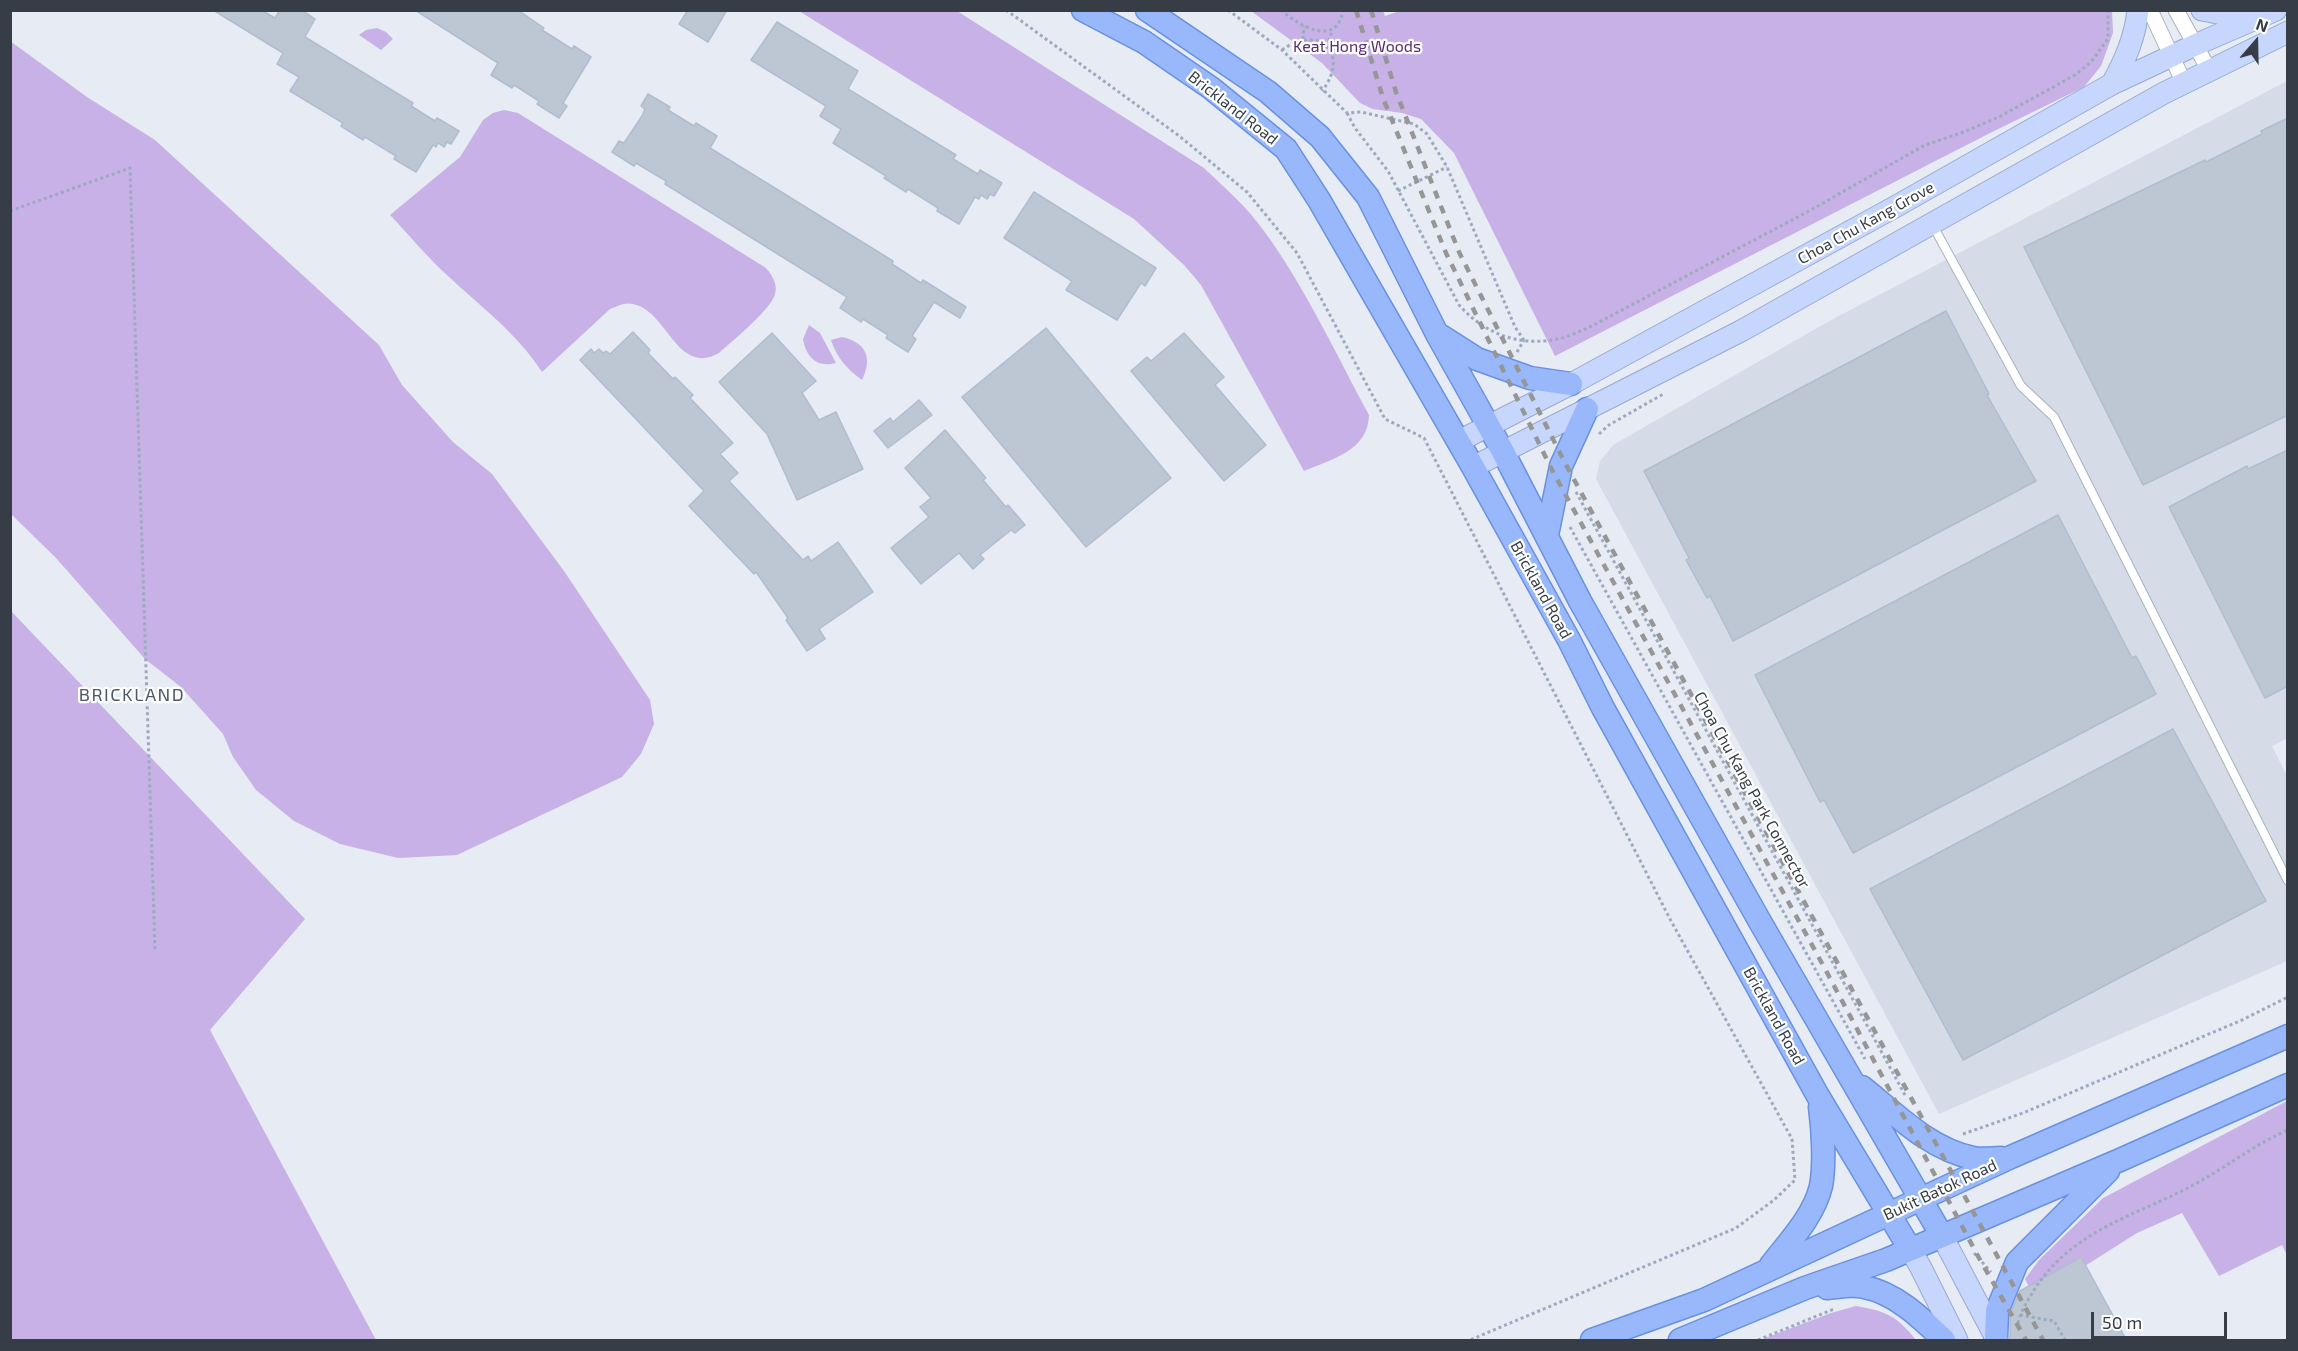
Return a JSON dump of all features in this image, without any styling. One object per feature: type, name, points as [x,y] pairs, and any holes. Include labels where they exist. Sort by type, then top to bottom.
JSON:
[{"type":"main road","name":"Brickland Road","points":[[1083,10],[1143,42],[1211,88],[1286,149],[1319,200],[1459,441],[1569,640],[1603,708],[1818,1096],[1910,1249]]},
{"type":"main road","name":"Brickland Road","points":[[1148,10],[1268,92],[1320,137],[1368,197],[1437,334],[1502,450],[1580,601],[1749,902],[1860,1073],[1942,1236]]},
{"type":"main road","points":[[1437,334],[1477,359],[1530,378],[1571,384]]},
{"type":"main road","points":[[1547,535],[1561,466],[1587,410]]},
{"type":"main road","name":"Bukit Batok Road","points":[[1592,1341],[1704,1300],[2011,1157],[2288,1036]]},
{"type":"main road","points":[[1860,1073],[1926,1138],[1948,1151],[1976,1159],[2011,1157]]},
{"type":"main road","points":[[1680,1341],[1805,1288],[1942,1236],[2288,1085]]},
{"type":"main road","points":[[1769,1268],[1811,1210],[1821,1186],[1823,1131],[1818,1096]]},
{"type":"main road","points":[[1997,1339],[1997,1311],[2017,1262],[2073,1204],[2120,1160]]},
{"type":"main road","points":[[1805,1288],[1864,1286],[1900,1302],[1944,1341]]},
{"type":"street","points":[[2112,84],[2129,49],[2138,10]]},
{"type":"street","points":[[2150,10],[2184,83]]},
{"type":"street","points":[[2176,10],[2210,70]]},
{"type":"street","points":[[2202,10],[2228,15],[2250,10]]},
{"type":"street","name":"Choa Chu Kang Grove","points":[[1459,441],[1571,384],[1893,208],[2112,84],[2276,10]]},
{"type":"street","name":"Choa Chu Kang Grove","points":[[1473,467],[1502,450],[1587,410],[1768,316],[2184,83],[2288,32]]},
{"type":"street","points":[[1942,1236],[1997,1339]]},
{"type":"street","points":[[1910,1249],[1957,1341]]},
{"type":"lane","points":[[1932,223],[2021,386],[2054,417],[2288,881]]},
{"type":"path","points":[[1006,10],[1178,135],[1247,192],[1297,253],[1385,419],[1424,438],[1671,921],[1792,1139],[1795,1180],[1774,1200],[1736,1227],[1470,1341]]},
{"type":"path","points":[[1228,10],[1282,50],[1347,113],[1355,128],[1388,171],[1459,305],[1472,319],[1496,334],[1518,341],[1552,340],[1588,328],[1809,211],[1925,145],[1999,117],[2075,75],[2091,62],[2108,39],[2108,10]]},
{"type":"path","points":[[1281,10],[1304,26],[1322,32],[1338,26],[1343,10]]},
{"type":"path","points":[[1303,39],[1304,26]]},
{"type":"path","points":[[1327,47],[1332,30]]},
{"type":"path","points":[[1282,50],[1303,39],[1314,39],[1327,47],[1335,63],[1334,73],[1322,91]]},
{"type":"path","points":[[1347,113],[1360,112],[1414,124],[1427,134],[1447,167],[1515,327],[1524,340]]},
{"type":"path","points":[[1398,191],[1447,167]]},
{"type":"path","points":[[10,211],[130,168],[155,950]]},
{"type":"path","name":"Choa Chu Kang Park Connector","points":[[1575,489],[1910,1104]]},
{"type":"path","points":[[1570,527],[1860,1073]]},
{"type":"path","points":[[1956,1137],[2023,1113],[2242,1020],[2288,997]]},
{"type":"path","points":[[2065,1341],[2054,1321],[2020,1316],[2046,1271],[2076,1243],[2106,1226],[2198,1183],[2270,1138],[2288,1130]]},
{"type":"path","points":[[1758,1341],[1834,1309]]},
{"type":"shaded area","points":[[2287,81],[2288,738],[2272,746],[2287,776],[2287,961],[1939,1114],[1596,479],[1600,461],[1613,445],[1833,319]]},
{"type":"green space","name":"Keat Hong Woods","points":[[1403,10],[2112,10],[2113,33],[2101,66],[2084,87],[1555,356],[1454,153],[1421,119],[1402,113],[1373,109],[1360,103],[1322,63],[1251,11],[1383,11],[1385,16]]},
{"type":"green space","points":[[799,11],[957,11],[1204,168],[1236,198],[1257,222],[1293,275],[1369,415],[1362,437],[1347,452],[1337,458],[1304,471],[1201,285],[1184,265],[1134,219]]},
{"type":"green space","points":[[377,28],[386,32],[393,39],[381,50],[359,35],[366,30]]},
{"type":"green space","points":[[10,41],[87,97],[155,140],[379,345],[402,385],[453,442],[492,474],[564,571],[650,700],[654,724],[641,754],[622,777],[457,855],[398,858],[340,844],[294,821],[256,790],[233,757],[223,734],[181,687],[145,659],[56,558],[11,514]]},
{"type":"green space","points":[[504,110],[518,113],[766,268],[776,287],[772,301],[719,353],[705,358],[693,356],[682,350],[645,309],[633,304],[622,305],[610,309],[542,372],[510,333],[440,269],[390,215],[460,157],[483,120],[493,113]]},
{"type":"green space","points":[[809,325],[820,333],[836,363],[823,364],[810,356],[803,339]]},
{"type":"green space","points":[[842,337],[857,343],[865,352],[867,365],[862,380],[843,363],[833,346],[831,340]]},
{"type":"green space","points":[[11,611],[305,919],[210,1030],[376,1340],[11,1340]]},
{"type":"green space","points":[[2287,1101],[2287,1255],[2282,1245],[2219,1276],[2182,1213],[2137,1233],[2077,1271],[2058,1340],[2025,1279],[2039,1260],[2103,1198]]},
{"type":"green space","points":[[1856,1306],[1890,1316],[1903,1325],[1916,1340],[1760,1340],[1831,1313]]},
{"type":"building","points":[[213,10],[261,10],[275,18],[280,10],[302,10],[315,19],[305,37],[413,103],[411,106],[435,121],[437,118],[459,131],[451,144],[447,142],[444,147],[438,143],[436,147],[433,145],[416,172],[394,159],[396,156],[365,137],[363,140],[341,126],[343,123],[290,91],[299,77],[277,64],[283,53]]},
{"type":"building","points":[[415,10],[518,10],[544,28],[542,30],[572,49],[574,46],[591,57],[563,103],[567,106],[559,118],[537,104],[539,101],[514,85],[512,88],[491,75],[498,63]]},
{"type":"building","points":[[688,10],[727,10],[708,42],[679,24]]},
{"type":"building","points":[[777,22],[858,71],[848,89],[956,155],[953,159],[978,174],[980,170],[1002,183],[994,196],[990,194],[987,199],[981,195],[979,199],[975,197],[959,224],[937,211],[938,208],[908,189],[906,192],[884,178],[886,176],[833,143],[841,129],[820,116],[826,106],[751,60]]},
{"type":"building","points":[[648,94],[670,107],[668,110],[694,126],[696,123],[717,136],[710,148],[893,261],[892,264],[921,283],[923,280],[966,307],[960,318],[934,302],[912,336],[916,339],[908,352],[886,338],[888,335],[863,319],[861,322],[840,308],[847,297],[665,184],[666,181],[636,163],[634,166],[612,152],[619,141],[624,143],[642,116],[645,109],[641,106]]},
{"type":"building","points":[[2288,118],[2288,415],[2143,485],[2024,247],[2205,160],[2206,162],[2262,134],[2261,131]]},
{"type":"building","points":[[1034,192],[1156,268],[1145,286],[1141,283],[1117,320],[1066,290],[1072,281],[1004,238]]},
{"type":"building","points":[[1946,311],[1989,394],[1987,395],[2036,481],[1733,641],[1710,596],[1707,598],[1686,560],[1689,558],[1644,471]]},
{"type":"building","points":[[1046,328],[1171,478],[1086,547],[962,397]]},
{"type":"building","points":[[633,332],[650,350],[648,353],[673,379],[675,377],[693,395],[690,398],[733,443],[720,454],[738,473],[729,481],[803,560],[808,556],[811,561],[838,542],[873,592],[819,629],[825,639],[807,651],[786,620],[788,618],[756,572],[754,574],[689,506],[704,491],[580,360],[591,349],[594,353],[599,349],[603,353],[606,351],[610,354]]},
{"type":"building","points":[[772,333],[816,381],[802,393],[819,420],[836,412],[863,469],[797,500],[767,434],[719,382]]},
{"type":"building","points":[[1184,333],[1224,377],[1215,385],[1266,445],[1224,481],[1131,371],[1147,357],[1151,361]]},
{"type":"building","points":[[919,400],[932,415],[888,448],[874,431],[890,418],[893,422]]},
{"type":"building","points":[[945,430],[986,478],[983,480],[1025,525],[1015,533],[1011,530],[980,555],[984,559],[973,569],[959,553],[921,584],[891,548],[929,517],[920,507],[931,498],[905,468]]},
{"type":"building","points":[[2288,450],[2288,686],[2265,698],[2169,507],[2247,466],[2248,469]]},
{"type":"building","points":[[2058,515],[2132,658],[2136,656],[2156,694],[1853,853],[1824,800],[1820,802],[1755,675]]},
{"type":"building","points":[[2173,729],[2266,901],[1963,1060],[1870,889]]},
{"type":"building","points":[[2081,1257],[2127,1341],[2010,1341],[2010,1314],[2020,1291]]},
{"type":"railway","points":[[1356,10],[1383,98],[1446,253],[1552,470],[1824,967],[1979,1258],[2026,1340]]},
{"type":"railway","points":[[1371,10],[1396,92],[1459,252],[1565,463],[2043,1340]]},
{"type":"district","name":"BRICKLAND","points":[[132,695]]}]
